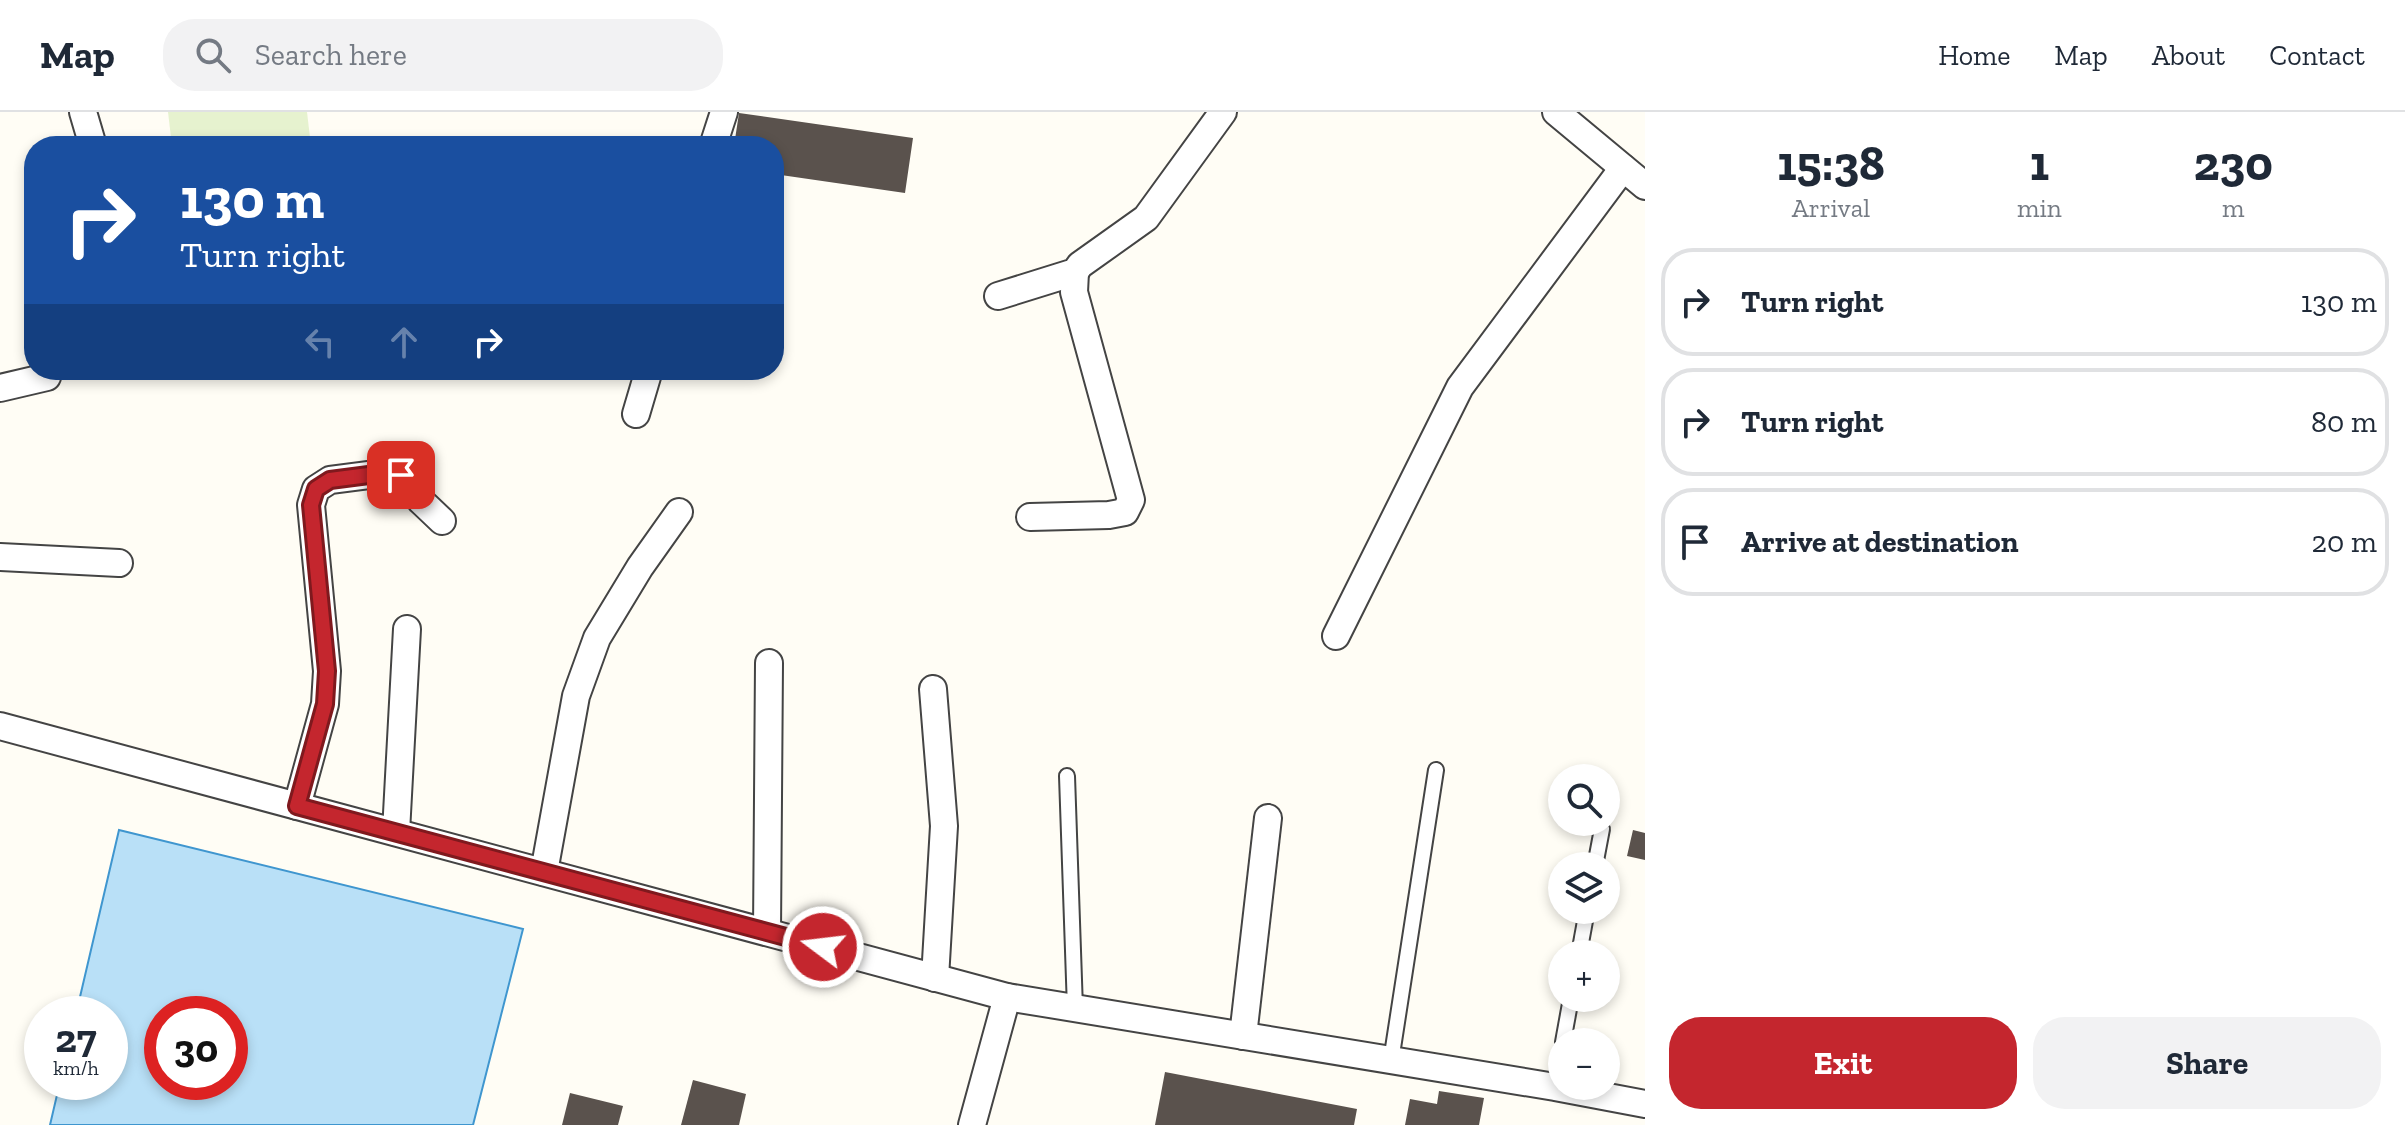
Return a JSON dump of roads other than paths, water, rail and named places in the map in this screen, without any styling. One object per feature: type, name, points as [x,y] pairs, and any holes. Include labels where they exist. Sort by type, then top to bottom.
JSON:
[{"type":"street","points":[[83,112],[90,136]]},
{"type":"street","points":[[716,136],[724,112]]},
{"type":"street","points":[[1030,517],[1109,515],[1125,512],[1131,500],[1074,292],[1075,272],[1080,265],[1146,218],[1223,112]]},
{"type":"street","points":[[1556,112],[1645,186]]},
{"type":"street","points":[[1336,636],[1460,387],[1623,168]]},
{"type":"street","points":[[998,296],[1075,272]]},
{"type":"street","points":[[0,388],[36,380]]},
{"type":"street","points":[[636,414],[646,380]]},
{"type":"street","points":[[297,806],[325,704],[327,671],[311,505],[316,489],[330,480],[392,472],[401,475],[442,521]]},
{"type":"street","points":[[544,872],[576,696],[597,638],[640,567],[679,512]]},
{"type":"street","points":[[0,557],[119,563]]},
{"type":"street","points":[[396,832],[407,629]]},
{"type":"street","points":[[767,932],[769,663]]},
{"type":"street","points":[[933,689],[944,826],[935,978]]},
{"type":"street","points":[[0,726],[1007,997],[1548,1086]]},
{"type":"street","points":[[1243,1036],[1268,818]]},
{"type":"street","points":[[972,1125],[1007,997]]},
{"type":"street","points":[[1620,1099],[1645,1104]]},
{"type":"lane","points":[[1391,1061],[1436,770]]},
{"type":"lane","points":[[1067,776],[1075,1009]]},
{"type":"water","points":[[119,830],[523,929],[473,1125],[50,1125],[56,1100],[128,1100],[128,996],[80,996]]}]
